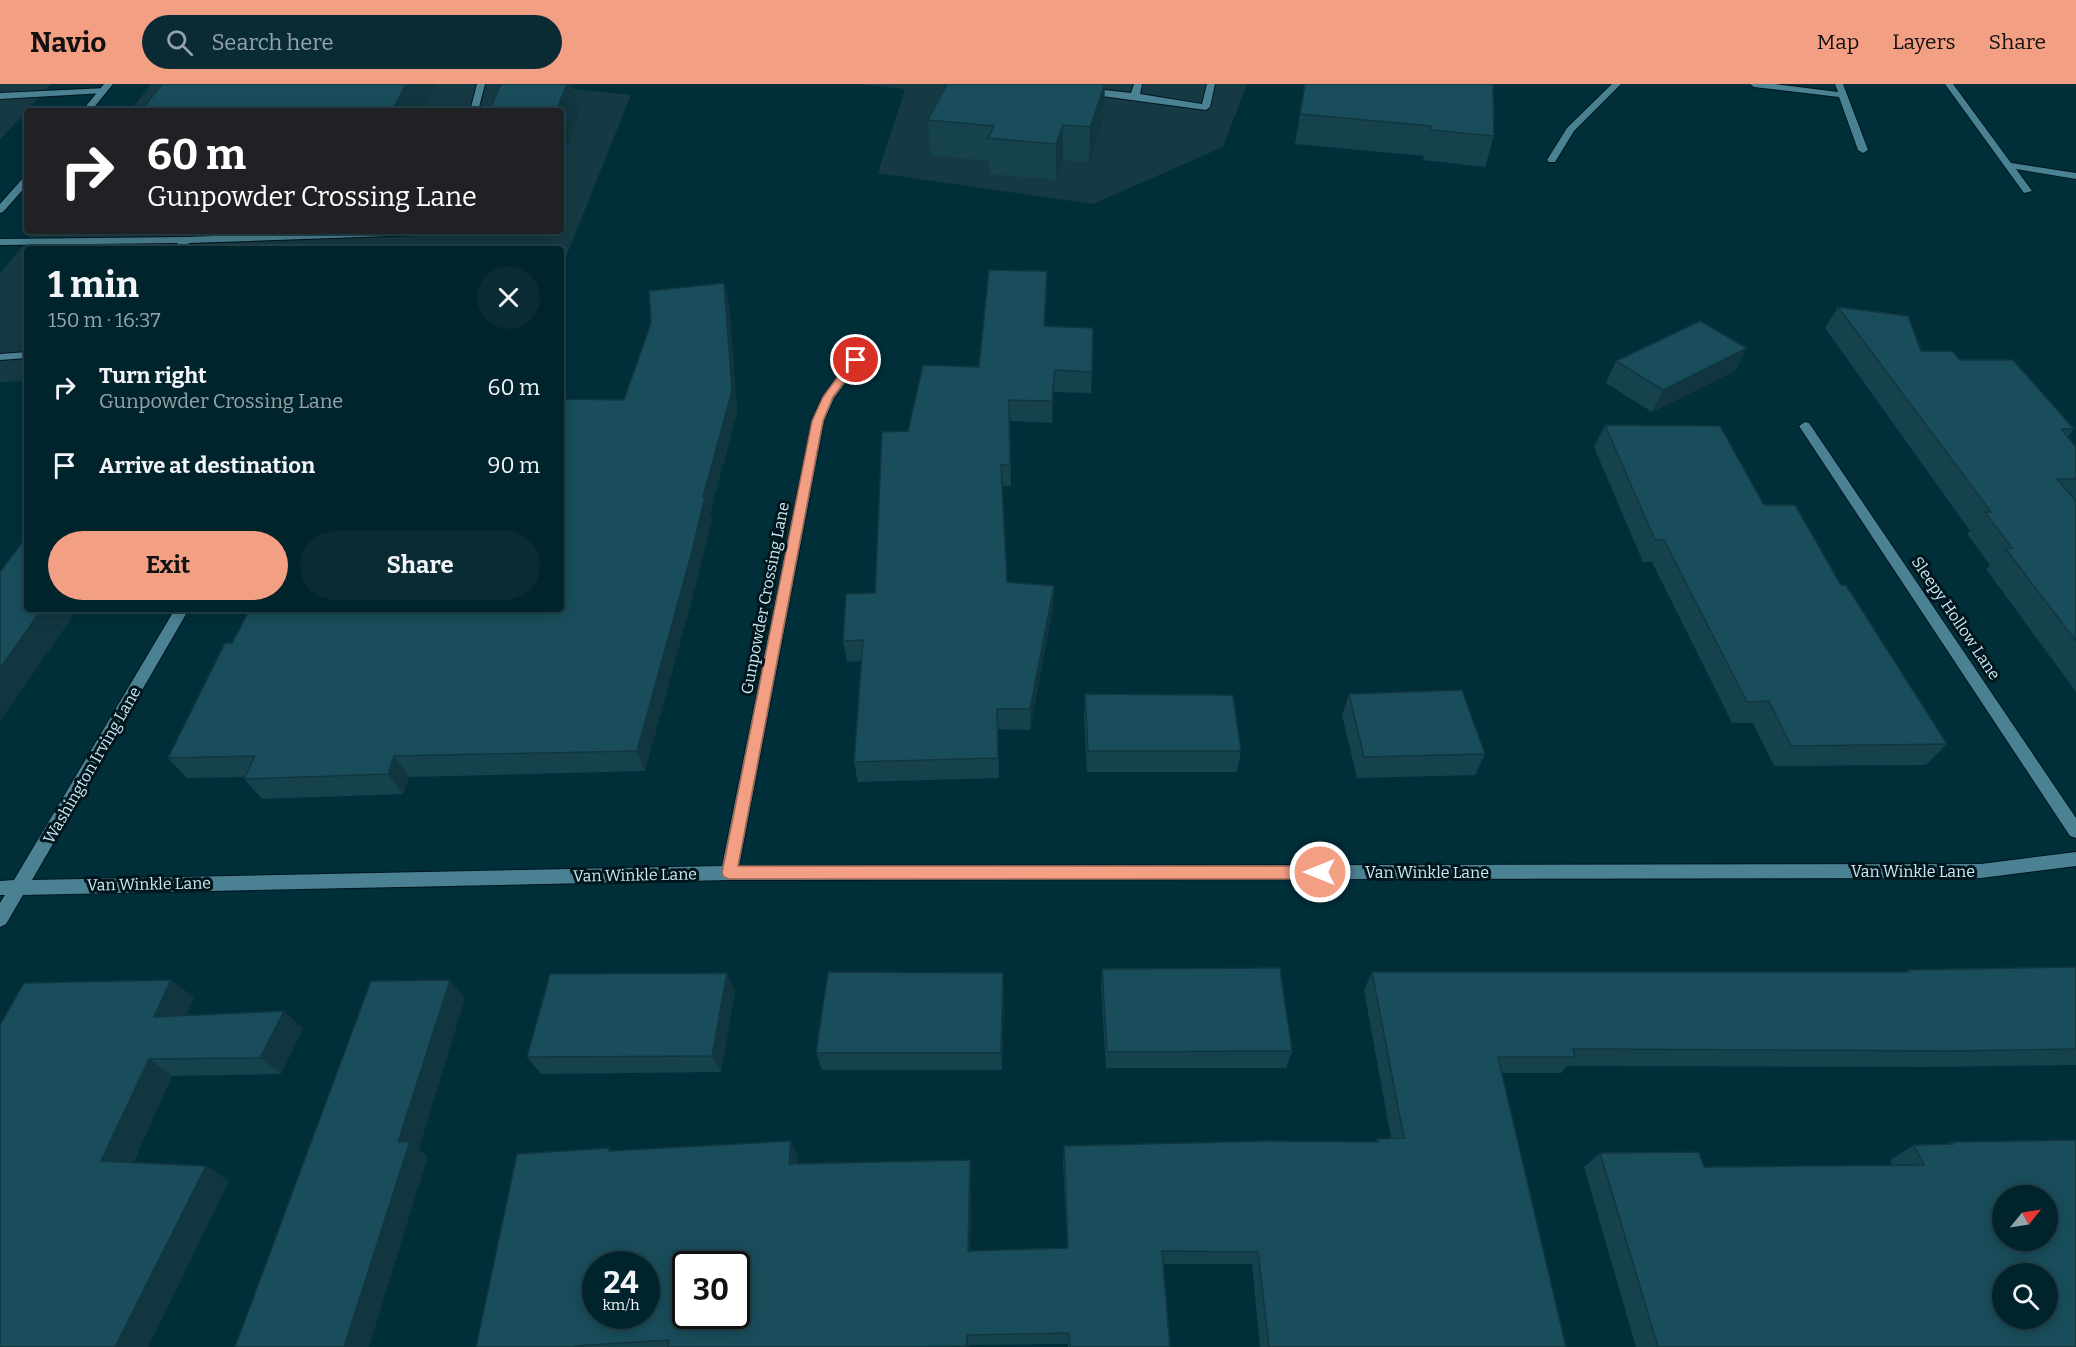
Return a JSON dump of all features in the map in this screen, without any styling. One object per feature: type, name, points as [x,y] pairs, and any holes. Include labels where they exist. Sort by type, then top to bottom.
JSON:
[{"type":"street","points":[[475,108],[481,84]]},
{"type":"street","points":[[1135,96],[1138,84]]},
{"type":"street","points":[[1075,90],[1206,107],[1211,84]]},
{"type":"street","points":[[1552,160],[1570,130],[1617,84]]},
{"type":"street","points":[[1754,84],[1843,95]]},
{"type":"street","points":[[1839,84],[1863,150]]},
{"type":"street","points":[[1949,84],[2027,191]]},
{"type":"street","points":[[0,96],[107,87]]},
{"type":"street","points":[[89,108],[107,87]]},
{"type":"street","points":[[2008,165],[2076,176]]},
{"type":"street","points":[[0,210],[24,182]]},
{"type":"street","points":[[0,242],[186,240],[360,234]]},
{"type":"street","points":[[181,246],[186,240]]},
{"type":"street","name":"Gunpowder Crossing Lane","points":[[729,873],[818,421],[828,397],[868,345]]},
{"type":"street","points":[[0,357],[24,355]]},
{"type":"street","name":"Sleepy Hollow Lane","points":[[1805,426],[2076,831]]},
{"type":"street","name":"Washington Irving Lane","points":[[0,919],[180,612]]},
{"type":"street","name":"Van Winkle Lane","points":[[0,888],[729,873],[1982,871],[2076,859]]},
{"type":"shaded area","points":[[0,84],[51,84],[29,108],[24,108],[24,114],[0,140]]},
{"type":"shaded area","points":[[151,84],[527,84],[631,95],[564,262],[564,246],[24,246],[24,381],[0,382],[0,274],[32,234],[564,234],[564,108],[132,108]]},
{"type":"shaded area","points":[[858,84],[1247,84],[1223,147],[1093,204],[878,173],[905,89]]},
{"type":"building","points":[[162,84],[406,84],[394,108],[143,108]]},
{"type":"building","points":[[501,84],[567,84],[557,108],[490,108]]},
{"type":"building","points":[[947,84],[1105,84],[1090,127],[1063,125],[1056,144],[988,138],[994,126],[928,120]]},
{"type":"building","points":[[1305,84],[1493,84],[1494,136],[1431,130],[1431,126],[1300,114]]},
{"type":"building","points":[[989,270],[1047,271],[1044,326],[1093,328],[1092,372],[1055,370],[1052,401],[1009,400],[1010,464],[1001,465],[1007,582],[1054,586],[1030,709],[997,709],[998,758],[854,762],[863,640],[843,641],[846,594],[875,593],[882,432],[908,431],[923,365],[979,367]]},
{"type":"building","points":[[724,283],[732,391],[703,497],[705,497],[691,555],[637,751],[394,756],[388,774],[244,779],[255,756],[168,758],[225,643],[232,643],[248,612],[564,612],[564,399],[624,400],[651,323],[649,291]]},
{"type":"building","points":[[1838,307],[1908,316],[1921,351],[1952,351],[1960,360],[2013,360],[2074,429],[2061,429],[2076,447],[2076,479],[2057,479],[2076,501],[2076,641],[2005,548],[2012,548],[1985,512],[1991,512]]},
{"type":"building","points":[[1700,321],[1747,348],[1663,390],[1616,361]]},
{"type":"building","points":[[1605,425],[1720,426],[1764,505],[1795,505],[1841,585],[1846,585],[1947,744],[1791,746],[1769,701],[1747,702],[1664,540],[1655,540]]},
{"type":"building","points":[[24,540],[24,612],[40,612],[0,668],[0,572]]},
{"type":"building","points":[[1462,690],[1485,754],[1364,757],[1349,694]]},
{"type":"building","points":[[1085,694],[1233,695],[1241,751],[1088,751]]},
{"type":"building","points":[[2076,967],[2076,1049],[1951,1051],[1573,1049],[1575,1057],[1498,1057],[1566,1347],[1269,1347],[1258,1252],[1162,1251],[1170,1347],[1070,1347],[1069,1333],[967,1335],[967,1346],[668,1347],[669,1340],[575,1347],[476,1347],[517,1154],[791,1141],[789,1164],[970,1160],[968,1251],[1068,1248],[1064,1146],[1265,1141],[1378,1142],[1377,1139],[1404,1138],[1372,972],[1909,972],[1908,970]]},
{"type":"building","points":[[1280,968],[1292,1051],[1107,1052],[1102,969]]},
{"type":"building","points":[[828,972],[1003,973],[1001,1053],[816,1053]]},
{"type":"building","points":[[727,973],[712,1056],[527,1057],[550,974]]},
{"type":"building","points":[[171,980],[154,1017],[284,1011],[260,1058],[149,1059],[101,1161],[206,1166],[115,1347],[0,1347],[0,1025],[24,983]]},
{"type":"building","points":[[450,980],[398,1142],[410,1141],[344,1347],[235,1347],[371,981]]},
{"type":"building","points":[[2076,1140],[2076,1347],[1658,1347],[1600,1153],[1699,1152],[1704,1167],[1924,1165],[1914,1145],[1953,1144],[1952,1142]]},
{"type":"route","points":[[856,360],[828,397],[818,421],[729,873],[1320,872]]}]
